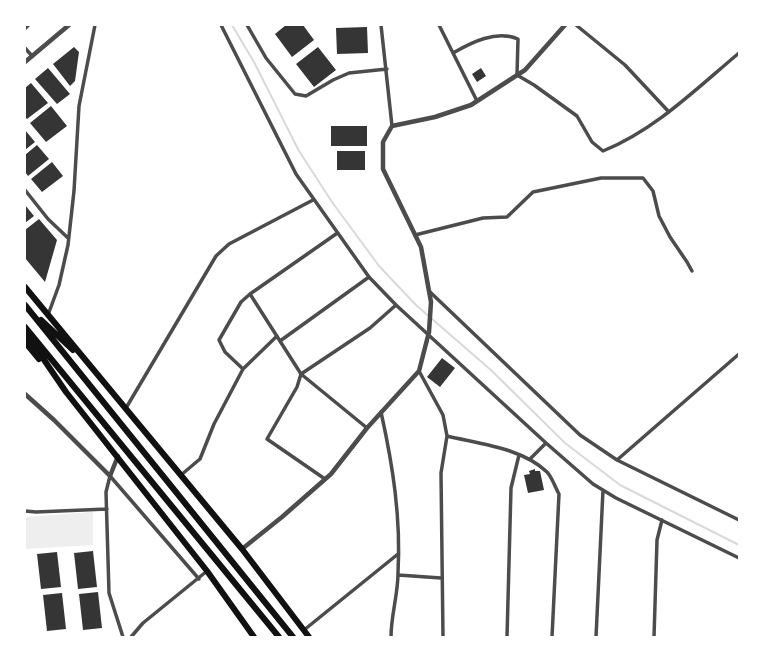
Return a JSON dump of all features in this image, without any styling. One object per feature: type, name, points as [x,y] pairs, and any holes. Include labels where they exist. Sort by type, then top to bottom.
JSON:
[{"type":"highway","points":[[25,287],[242,549],[309,637]]},
{"type":"highway","points":[[25,305],[92,368]]},
{"type":"highway","points":[[25,305],[293,637]]},
{"type":"highway","points":[[25,327],[279,637]]},
{"type":"highway","points":[[25,332],[66,392],[87,418]]},
{"type":"highway","points":[[25,342],[118,456],[207,571],[254,637]]},
{"type":"street","points":[[25,28],[28,25]]},
{"type":"street","points":[[25,62],[69,25]]},
{"type":"street","points":[[48,315],[59,285],[68,238],[74,191],[79,106],[95,25]]},
{"type":"street","points":[[221,25],[296,174],[336,234],[369,277],[396,305],[546,444],[603,490],[739,558]]},
{"type":"street","points":[[247,25],[266,58],[295,94],[306,96],[333,80],[349,73],[386,69]]},
{"type":"street","points":[[242,549],[325,480],[367,428],[419,371],[429,334],[431,302],[421,247],[383,169],[383,142],[392,126],[381,25]]},
{"type":"street","points":[[439,25],[477,101]]},
{"type":"street","points":[[392,126],[435,117],[472,105],[525,70],[565,25]]},
{"type":"street","points":[[576,25],[625,65],[669,112]]},
{"type":"street","points":[[453,53],[468,44],[488,37],[509,36],[518,39],[517,75]]},
{"type":"street","points":[[25,48],[32,56]]},
{"type":"street","points":[[517,75],[534,85],[577,116],[592,142],[603,152],[626,142],[669,112],[739,53]]},
{"type":"street","points":[[415,235],[483,218],[507,217],[532,192],[601,178],[643,178],[653,192],[659,216],[692,271]]},
{"type":"street","points":[[25,190],[48,219],[68,238]]},
{"type":"street","points":[[126,408],[216,256],[228,244],[313,200]]},
{"type":"street","points":[[243,369],[225,352],[220,340],[241,302],[250,294],[336,234]]},
{"type":"street","points":[[280,341],[369,277]]},
{"type":"street","points":[[429,291],[580,436],[617,460],[739,520]]},
{"type":"street","points":[[250,294],[301,374],[367,428]]},
{"type":"street","points":[[325,480],[267,439],[296,387],[301,374],[370,328],[396,305]]},
{"type":"street","points":[[181,475],[200,459],[214,424],[243,369],[277,336]]},
{"type":"street","points":[[617,460],[739,354]]},
{"type":"street","points":[[419,371],[443,415],[447,436],[441,474],[442,637]]},
{"type":"street","points":[[25,394],[54,420],[110,476],[199,579]]},
{"type":"street","points":[[381,412],[393,467],[398,524],[398,575],[391,624],[391,637]]},
{"type":"street","points":[[447,436],[502,449],[530,458],[548,473],[559,494],[552,637]]},
{"type":"street","points":[[530,458],[546,444]]},
{"type":"street","points":[[507,637],[511,488],[519,455]]},
{"type":"street","points":[[118,456],[110,476],[106,492],[109,593],[123,637]]},
{"type":"street","points":[[596,637],[603,490]]},
{"type":"street","points":[[25,511],[36,512],[107,509]]},
{"type":"street","points":[[654,637],[657,540],[662,520]]},
{"type":"street","points":[[304,630],[398,554]]},
{"type":"street","points":[[131,637],[143,623],[207,571]]},
{"type":"street","points":[[398,575],[441,578]]},
{"type":"shaded area","points":[[93,512],[93,545],[25,549],[25,517]]},
{"type":"building","points":[[286,25],[303,25],[314,40],[292,57],[275,34]]},
{"type":"building","points":[[367,27],[368,53],[337,54],[336,28]]},
{"type":"building","points":[[74,47],[79,52],[75,81],[70,86],[53,64]]},
{"type":"building","points":[[318,47],[336,70],[314,87],[296,64]]},
{"type":"building","points":[[48,68],[70,94],[57,104],[35,79]]},
{"type":"building","points":[[481,68],[486,76],[477,82],[472,74]]},
{"type":"building","points":[[31,83],[48,103],[27,119],[25,117],[25,88]]},
{"type":"building","points":[[51,106],[67,126],[46,142],[30,123]]},
{"type":"building","points":[[331,126],[367,126],[367,146],[331,146]]},
{"type":"building","points":[[25,130],[35,142],[25,150]]},
{"type":"building","points":[[37,145],[49,159],[28,176],[25,172],[25,155]]},
{"type":"building","points":[[337,151],[365,151],[365,170],[337,170]]},
{"type":"building","points":[[52,162],[63,176],[42,192],[31,179]]},
{"type":"building","points":[[25,205],[34,216],[25,223]]},
{"type":"building","points":[[39,219],[57,240],[45,282],[25,258],[25,230]]},
{"type":"building","points":[[442,358],[455,368],[440,387],[427,377]]},
{"type":"building","points":[[535,469],[535,471],[540,471],[544,490],[528,493],[524,475],[530,474],[529,471]]},
{"type":"building","points":[[93,551],[97,587],[78,589],[74,553]]},
{"type":"building","points":[[57,552],[61,587],[41,589],[37,554]]},
{"type":"building","points":[[98,592],[102,628],[83,630],[79,594]]},
{"type":"building","points":[[62,593],[66,629],[47,631],[43,595]]},
{"type":"waterway","points":[[232,25],[254,62],[299,151],[332,202],[379,266],[416,305],[492,371],[565,443],[620,485],[739,545]]}]
